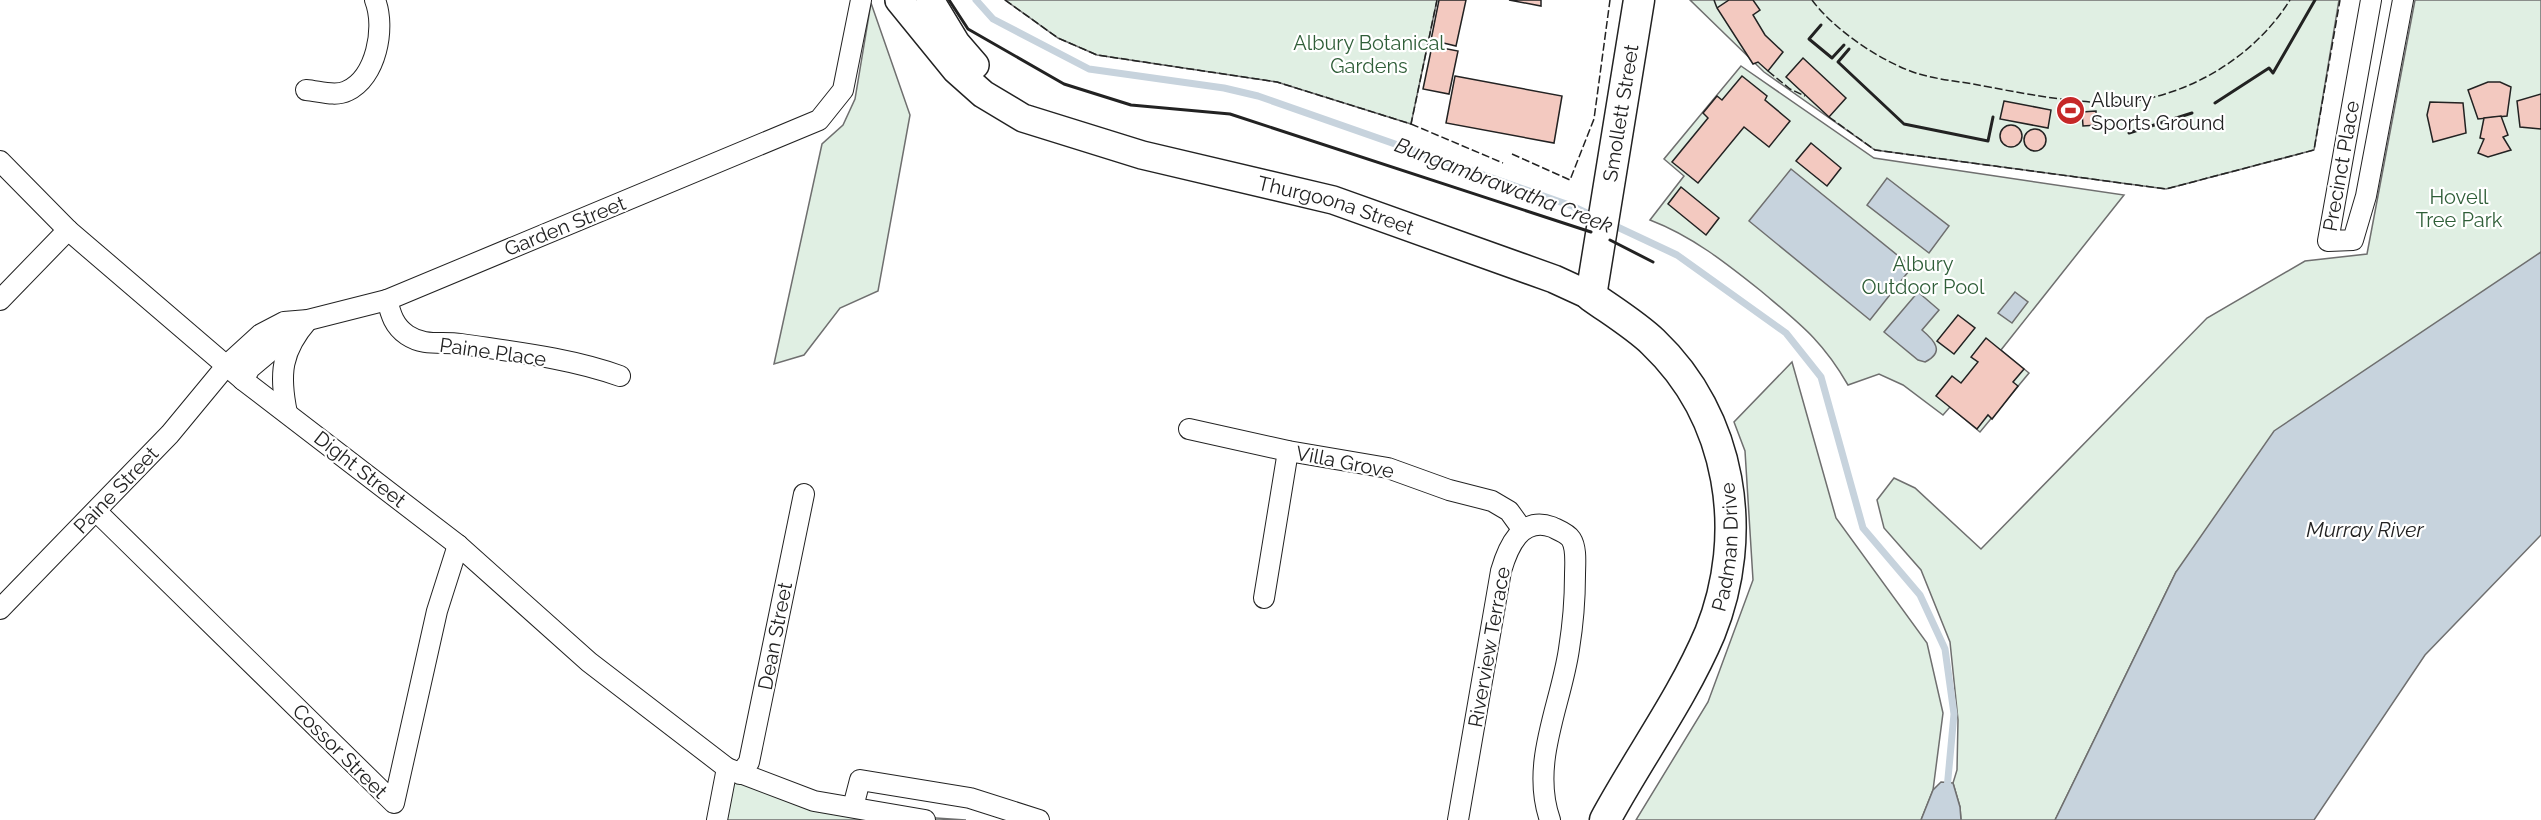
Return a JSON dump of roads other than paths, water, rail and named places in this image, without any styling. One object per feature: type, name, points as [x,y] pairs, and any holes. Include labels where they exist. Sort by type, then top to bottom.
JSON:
[{"type":"main road","name":"Thurgoona Street","points":[[899,0],[939,51],[983,94],[1023,118],[1172,163],[1333,200],[1554,279],[1591,296]]},
{"type":"main road","name":"Thurgoona Street","points":[[930,0],[956,43],[992,82],[1035,113],[1075,134]]},
{"type":"main road","name":"Smollett Street","points":[[1591,296],[1639,0]]},
{"type":"main road","name":"Padman Drive","points":[[1591,296],[1653,342],[1678,370],[1699,401],[1714,433],[1727,473],[1731,513],[1731,550],[1723,594],[1710,632],[1670,711],[1605,820]]},
{"type":"street","points":[[306,90],[337,94],[362,82],[373,61],[378,28],[375,0]]},
{"type":"street","name":"Garden Street","points":[[227,365],[261,334],[284,322],[308,320],[387,300],[819,120],[843,90],[861,0]]},
{"type":"street","name":"Precinct Place","points":[[2371,0],[2328,242],[2354,240],[2368,184],[2403,0]]},
{"type":"street","name":"Dight Street","points":[[0,161],[68,230],[243,380],[458,545],[589,662],[733,771],[792,795],[925,820]]},
{"type":"street","points":[[0,300],[68,230]]},
{"type":"street","name":"Paine Place","points":[[387,300],[394,323],[407,335],[424,343],[455,344],[536,356],[601,369],[620,376]]},
{"type":"street","points":[[287,413],[283,393],[284,364],[294,336],[308,320]]},
{"type":"street","name":"Garden Street","points":[[243,380],[250,368],[308,320]]},
{"type":"street","name":"Paine Street","points":[[0,609],[170,434],[227,365]]},
{"type":"street","name":"Villa Grove","points":[[1190,429],[1288,451],[1388,468],[1449,490],[1492,501],[1509,511],[1522,529]]},
{"type":"street","points":[[1264,598],[1288,451]]},
{"type":"street","name":"Dean Street","points":[[717,820],[733,771],[749,762],[804,494]]},
{"type":"street","name":"Cossor Street","points":[[96,511],[394,803],[437,611],[458,545]]},
{"type":"street","points":[[1522,529],[1542,524],[1561,531],[1572,539],[1575,556],[1569,650],[1543,765],[1546,810],[1550,820]]},
{"type":"street","name":"Riverview Terrace","points":[[1458,820],[1502,571],[1508,548],[1522,529]]},
{"type":"street","points":[[853,807],[860,780],[970,798],[1039,820]]},
{"type":"water","points":[[1791,169],[1912,267],[1870,320],[1749,221]]},
{"type":"water","points":[[1887,178],[1949,226],[1929,253],[1867,205]]},
{"type":"water","name":"Murray River","points":[[2541,252],[2541,535],[2425,655],[2314,820],[2055,820],[2176,572],[2274,431]]},
{"type":"water","points":[[1918,292],[1939,310],[1922,330],[1936,346],[1935,354],[1925,362],[1918,360],[1884,332]]},
{"type":"water","points":[[2015,292],[2028,302],[2012,323],[1998,313]]},
{"type":"water","points":[[1941,782],[1953,783],[1961,820],[1921,820],[1933,790]]},
{"type":"waterway","name":"Bungambrawatha Creek","points":[[976,0],[993,19],[1089,69],[1224,88],[1258,96],[1572,206],[1595,217]]},
{"type":"waterway","name":"Bungambrawatha Creek","points":[[1611,224],[1677,255],[1786,333],[1821,377],[1863,528],[1920,595],[1945,649],[1954,714],[1947,789]]},
{"type":"place","name":"Albury Sports Ground","points":[[2070,111]]},
{"type":"park label","name":"Albury Botanical Gardens","points":[[1369,54]]},
{"type":"park label","name":"Hovell Tree Park","points":[[2459,208]]},
{"type":"park label","name":"Albury Outdoor Pool","points":[[1923,276]]}]
